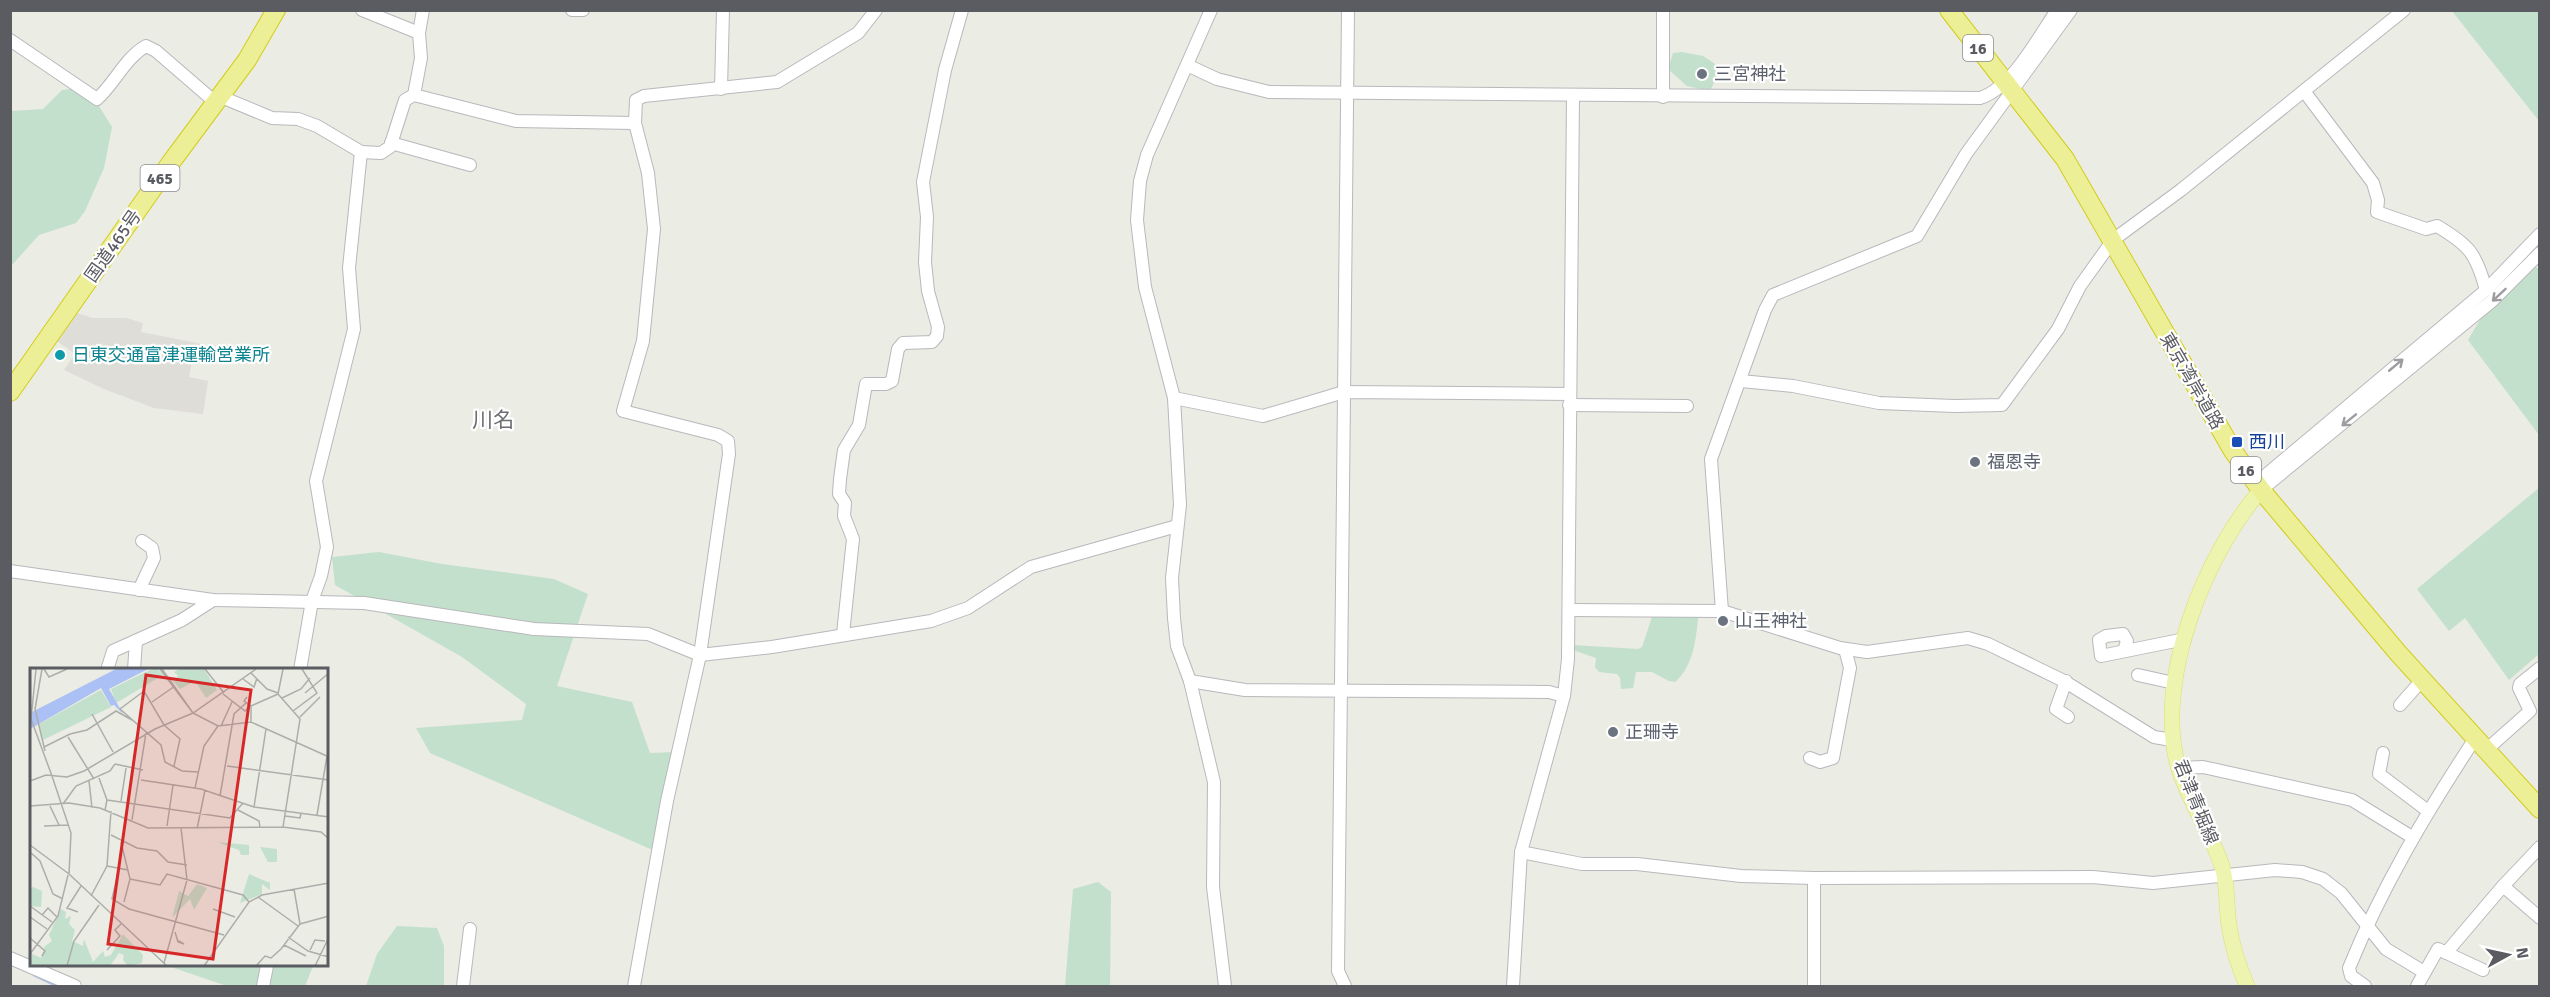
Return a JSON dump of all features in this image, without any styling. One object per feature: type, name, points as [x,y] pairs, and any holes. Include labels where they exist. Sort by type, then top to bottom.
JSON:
[{"type":"highway","name":"国道465号","points":[[10,392],[247,60],[276,10]]},
{"type":"highway","name":"東京湾岸道路","points":[[1949,10],[2065,159],[2233,451],[2261,490],[2422,680],[2479,745],[2540,809]]},
{"type":"main road","name":"君津青堀線","points":[[2247,987],[2232,944],[2224,876],[2179,768],[2172,740],[2174,682],[2196,603],[2222,545],[2239,515],[2261,490]]},
{"type":"street","points":[[362,10],[418,33]]},
{"type":"street","points":[[10,40],[97,99],[108,89],[135,52],[146,46],[156,51],[217,99],[272,118],[298,119],[317,126],[361,152],[381,153],[391,143],[405,100],[414,94],[421,58],[418,33],[423,10]]},
{"type":"street","points":[[572,10],[583,10]]},
{"type":"street","points":[[721,89],[723,10]]},
{"type":"street","points":[[634,987],[667,801],[700,655],[722,507],[728,441],[718,435],[622,411],[643,341],[654,229],[648,173],[635,123],[636,100],[644,96],[777,82],[858,33],[876,10]]},
{"type":"street","points":[[843,634],[853,538],[847,529],[844,516],[845,503],[839,494],[844,450],[859,426],[866,384],[886,384],[892,381],[898,349],[903,343],[932,342],[937,336],[938,327],[928,291],[925,262],[927,217],[924,182],[945,70],[962,10]]},
{"type":"street","points":[[1211,10],[1147,155],[1140,181],[1137,220],[1145,287],[1174,398],[1180,505],[1172,578],[1174,618],[1177,646],[1190,681],[1214,782],[1213,887],[1225,987]]},
{"type":"street","points":[[1345,987],[1338,971],[1348,10]]},
{"type":"street","points":[[1663,10],[1663,97]]},
{"type":"street","points":[[1722,611],[1711,459],[1741,381],[1764,310],[1773,295],[1917,236],[1966,154],[2058,10]]},
{"type":"street","points":[[1187,65],[1217,79],[1269,92],[1980,98],[2009,87],[2071,10]]},
{"type":"street","points":[[1741,381],[1793,386],[1879,403],[2002,405],[2058,329],[2080,286],[2113,240],[2181,190],[2404,10]]},
{"type":"street","points":[[2304,91],[2373,183],[2378,200],[2377,212],[2426,229],[2437,226],[2465,243],[2477,260],[2486,290]]},
{"type":"street","points":[[414,94],[516,121],[635,123]]},
{"type":"street","points":[[1513,987],[1521,852],[1563,696],[1569,659],[1569,399],[1573,95]]},
{"type":"street","points":[[391,143],[470,165]]},
{"type":"street","points":[[300,668],[312,601],[321,576],[327,547],[316,481],[354,329],[349,268],[361,152]]},
{"type":"street","points":[[2261,490],[2267,474],[2486,290],[2540,234]]},
{"type":"street","points":[[2261,490],[2492,301],[2540,253]]},
{"type":"street","points":[[1174,398],[1263,416],[1344,392],[1569,399],[1687,406]]},
{"type":"street","points":[[10,571],[213,600],[374,604],[534,629],[648,634],[700,655],[772,648],[843,634],[931,621],[968,608],[1031,567],[1177,526]]},
{"type":"street","points":[[140,590],[154,558],[152,549],[142,541]]},
{"type":"street","points":[[108,668],[113,651],[182,620],[213,600]]},
{"type":"street","points":[[1570,610],[1722,611],[1845,649],[1867,652],[1968,638],[1988,644],[2066,681],[2092,696],[2136,728],[2154,737],[2172,740]]},
{"type":"street","points":[[2124,651],[2185,639]]},
{"type":"street","points":[[134,668],[136,641]]},
{"type":"street","points":[[1810,758],[1825,762],[1833,758],[1850,668],[1845,649]]},
{"type":"street","points":[[2365,987],[2351,976],[2349,968],[2367,922],[2412,837],[2428,811],[2479,745],[2530,711],[2518,688],[2540,668]]},
{"type":"street","points":[[2143,673],[2174,682]]},
{"type":"street","points":[[2400,705],[2422,680]]},
{"type":"street","points":[[1190,681],[1245,690],[1549,692],[1563,696]]},
{"type":"street","points":[[2066,681],[2056,709],[2068,717]]},
{"type":"street","points":[[2384,753],[2379,774],[2428,811]]},
{"type":"street","points":[[2179,768],[2203,767],[2352,801],[2412,837]]},
{"type":"street","points":[[2446,953],[2503,886],[2540,847]]},
{"type":"street","points":[[1521,852],[1582,864],[1637,864],[1741,876],[1814,878],[2093,877],[2152,883],[2275,870],[2302,872],[2323,879],[2341,893],[2367,922],[2372,933],[2386,949],[2424,972]]},
{"type":"street","points":[[1814,878],[1814,987]]},
{"type":"street","points":[[2503,886],[2540,918]]},
{"type":"street","points":[[463,987],[470,928]]},
{"type":"street","points":[[2417,987],[2438,949],[2484,970]]},
{"type":"street","points":[[10,958],[30,967]]},
{"type":"street","points":[[30,967],[75,987]]},
{"type":"street","points":[[263,987],[267,967]]},
{"type":"shaded area","points":[[77,313],[93,318],[126,318],[143,323],[141,332],[202,344],[198,361],[192,361],[189,377],[208,381],[203,414],[154,408],[104,389],[64,370],[75,354],[57,341]]},
{"type":"green space","points":[[2452,11],[2539,11],[2539,121]]},
{"type":"green space","points":[[1682,52],[1703,56],[1721,68],[1710,91],[1687,86],[1668,69],[1673,53]]},
{"type":"green space","points":[[77,88],[97,103],[112,127],[104,168],[85,211],[76,223],[39,235],[11,266],[11,111],[43,109],[62,90]]},
{"type":"green space","points":[[2530,264],[2539,269],[2539,435],[2468,340],[2500,286]]},
{"type":"green space","points":[[2539,488],[2539,654],[2509,680],[2465,618],[2449,631],[2417,589]]},
{"type":"green space","points":[[379,552],[442,564],[554,579],[588,594],[557,686],[632,702],[650,753],[676,752],[655,851],[430,753],[416,728],[522,720],[526,704],[462,657],[335,585],[332,557]]},
{"type":"green space","points":[[1699,611],[1691,658],[1682,675],[1675,682],[1652,672],[1636,672],[1633,688],[1621,689],[1620,678],[1617,674],[1599,672],[1595,667],[1596,658],[1573,650],[1573,645],[1638,649],[1642,647],[1653,614]]},
{"type":"green space","points":[[1098,882],[1111,892],[1110,986],[1065,986],[1073,889]]},
{"type":"green space","points":[[397,926],[437,928],[444,946],[444,986],[366,986],[377,954]]},
{"type":"green space","points":[[171,967],[313,967],[305,986],[227,986]]},
{"type":"waterway","points":[[34,975],[57,986]]},
{"type":"place","name":"三宮神社","points":[[1702,74]]},
{"type":"place","name":"日東交通富津運輸営業所","points":[[60,355]]},
{"type":"place","name":"西川","points":[[2237,442]]},
{"type":"place","name":"福恩寺","points":[[1975,462]]},
{"type":"place","name":"山王神社","points":[[1723,621]]},
{"type":"place","name":"正珊寺","points":[[1613,732]]},
{"type":"district","name":"川名","points":[[493,420]]}]
